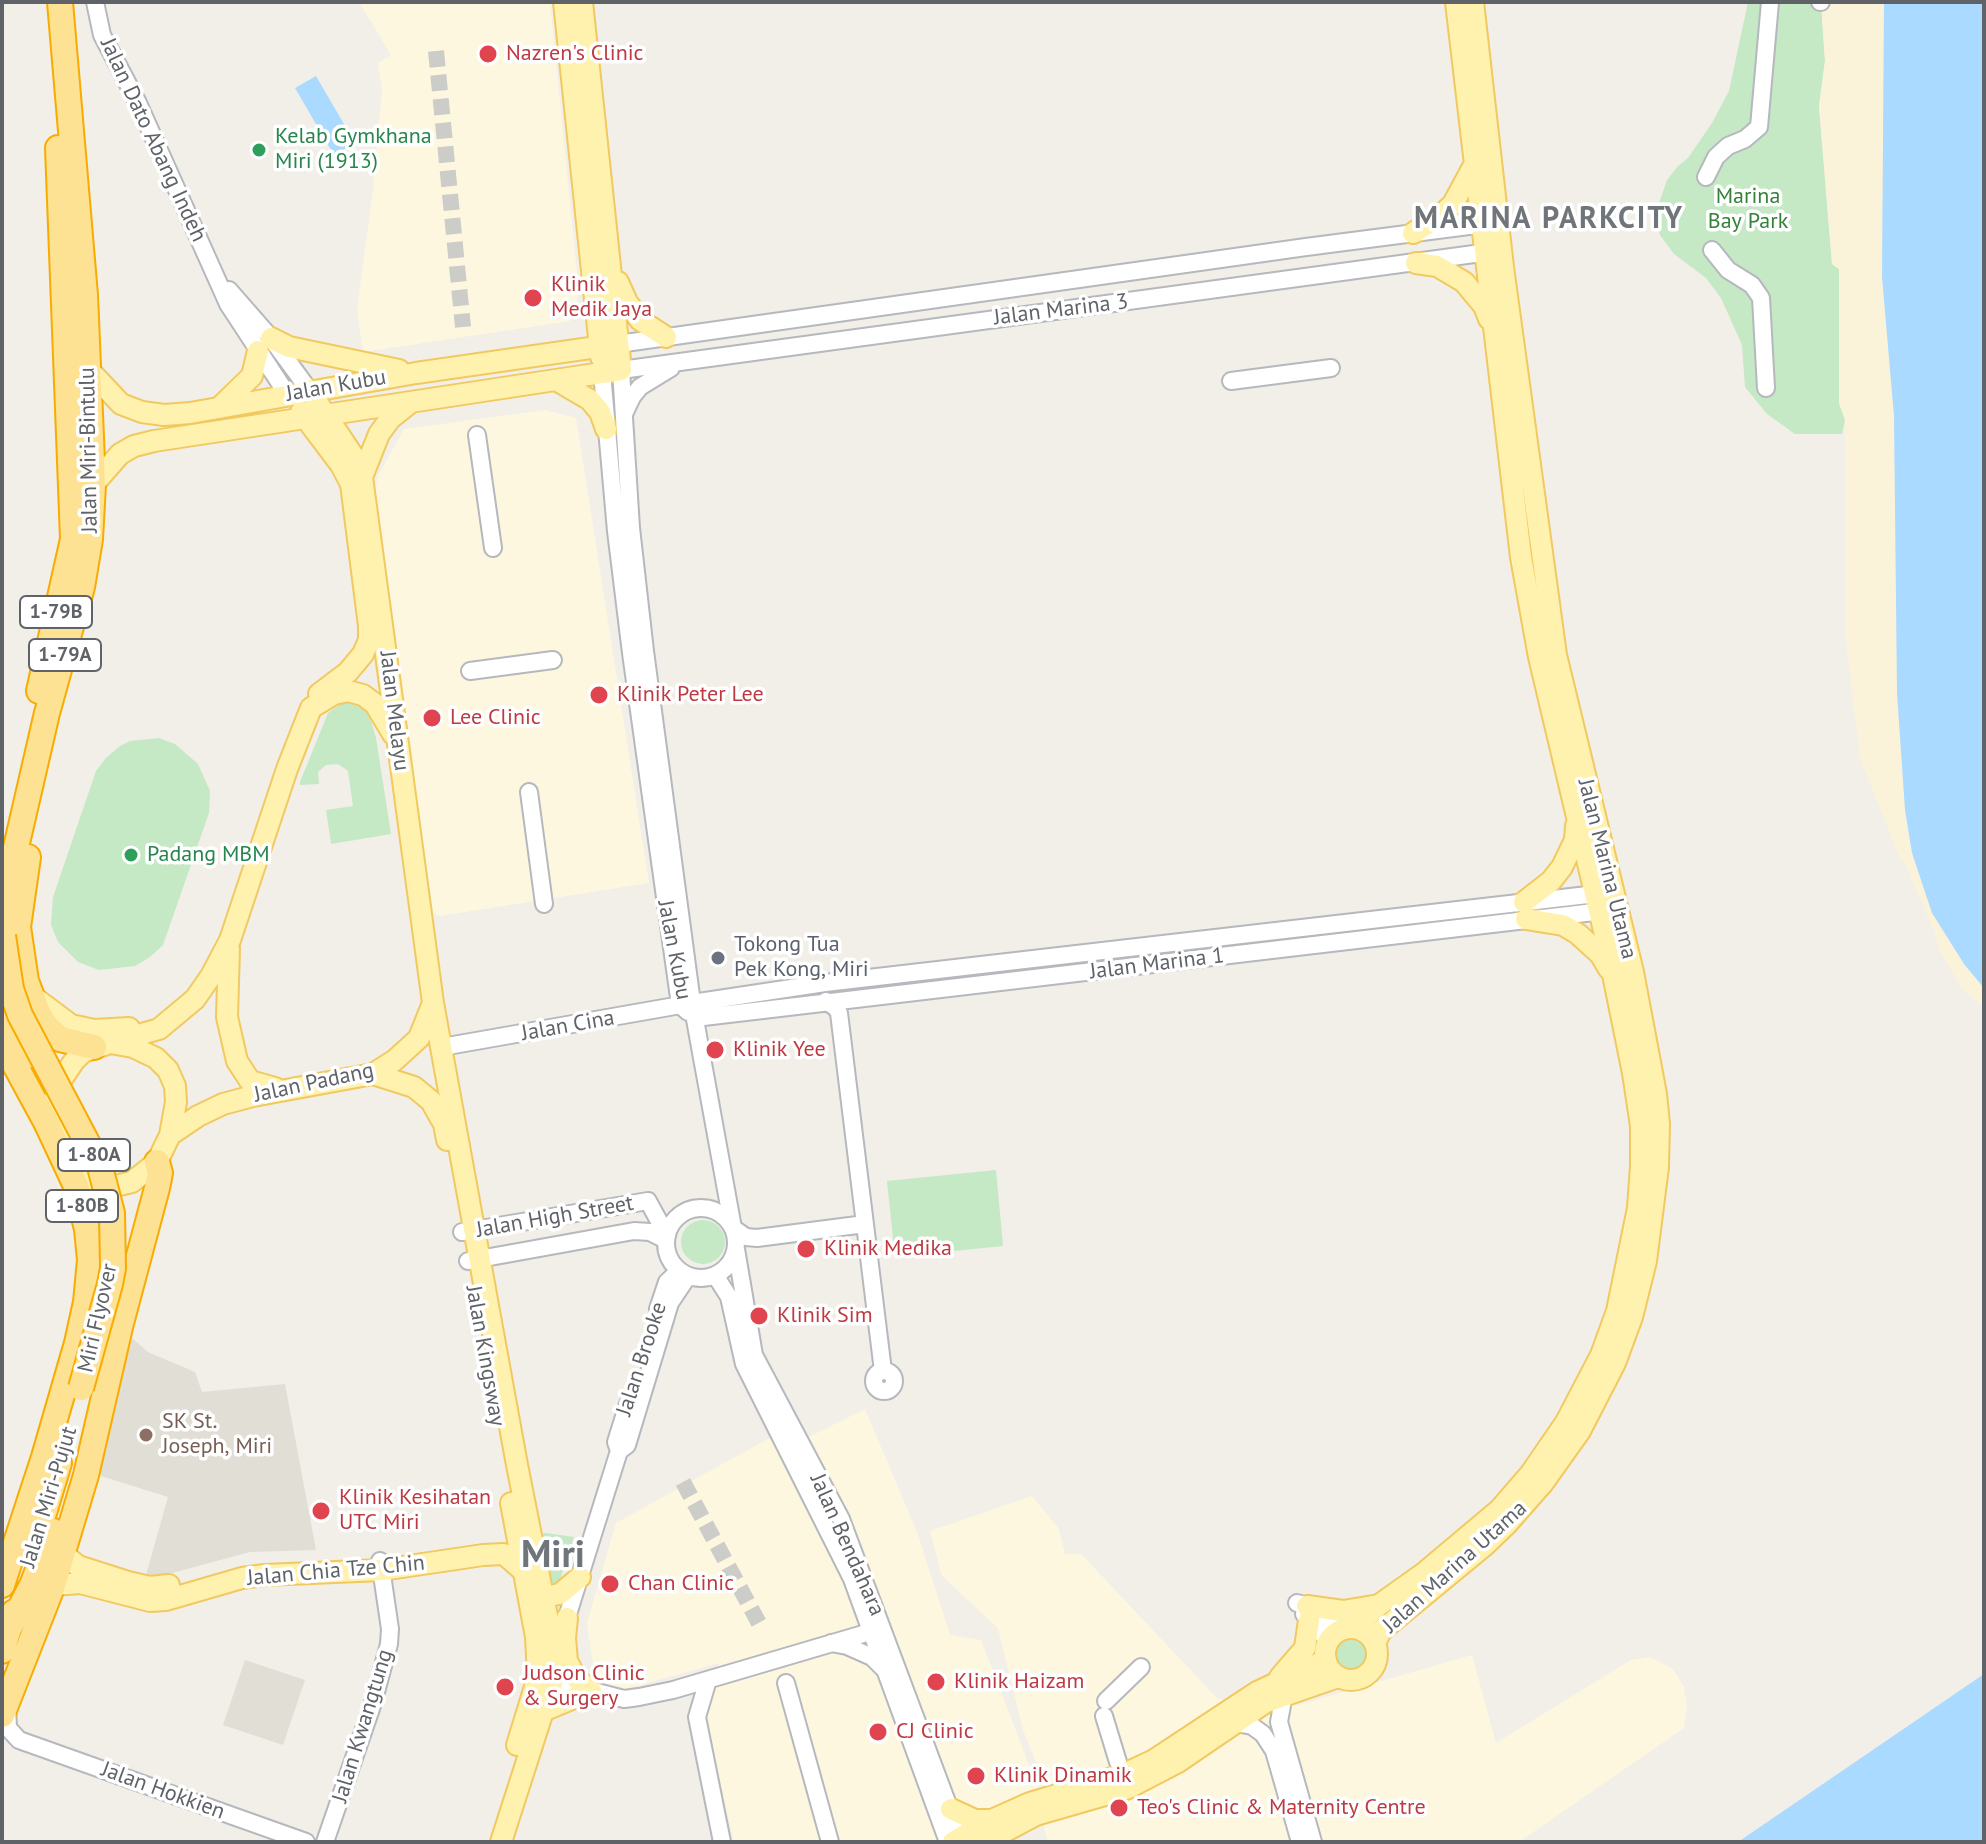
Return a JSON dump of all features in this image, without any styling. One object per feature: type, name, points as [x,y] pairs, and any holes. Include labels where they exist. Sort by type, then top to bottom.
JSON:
[{"type":"highway","name":"Jalan Miri-Bintulu","points":[[3,936],[5,895],[47,713],[82,587],[90,539],[93,485],[88,369],[75,295],[45,2]]},
{"type":"highway","name":"Jalan Miri-Bintulu","points":[[2,849],[73,539],[75,295],[60,2]]},
{"type":"highway","points":[[67,647],[62,713],[28,856],[18,927],[26,981],[39,1015],[53,1033],[75,1044],[102,1045]]},
{"type":"highway","name":"Miri Flyover","points":[[3,936],[11,989],[20,1015],[100,1167],[112,1213],[113,1268],[110,1284],[73,1387]]},
{"type":"highway","points":[[2,1004],[24,1055],[56,1115]]},
{"type":"highway","name":"1-80B","points":[[2,1041],[65,1160],[76,1186],[87,1229],[89,1284],[73,1387]]},
{"type":"highway","points":[[5,1709],[53,1585],[86,1475],[120,1327],[157,1188],[160,1173],[157,1162]]},
{"type":"highway","name":"1-80B","points":[[73,1387],[97,1291],[100,1260],[98,1224],[87,1178]]},
{"type":"highway","points":[[10,1627],[46,1549],[98,1384],[120,1327]]},
{"type":"highway","name":"Jalan Miri-Pujut","points":[[2,1585],[73,1387]]},
{"type":"highway","name":"Jalan Miri-Pujut","points":[[2,1651],[73,1387]]},
{"type":"main road","name":"Jalan Kubu","points":[[564,2],[596,304],[609,345]]},
{"type":"main road","name":"Jalan Kubu","points":[[93,485],[120,454],[134,446],[611,372],[611,268],[582,2]]},
{"type":"main road","name":"Jalan Marina Utama","points":[[1456,2],[1474,166],[1490,224]]},
{"type":"main road","name":"Jalan Marina Utama","points":[[1375,1643],[1381,1631],[1484,1546],[1543,1483],[1580,1431],[1602,1392],[1632,1317],[1654,1211],[1659,1124],[1652,1069],[1607,901],[1556,655],[1493,251],[1473,2]]},
{"type":"main road","points":[[1413,233],[1453,204],[1474,166]]},
{"type":"main road","name":"Jalan Marina Utama","points":[[991,1835],[1046,1796],[1122,1775],[1154,1760],[1338,1639],[1473,1533],[1499,1510],[1531,1473],[1566,1422],[1617,1311],[1638,1208],[1641,1166],[1637,1096],[1613,976],[1607,901],[1576,820],[1539,657],[1521,557],[1496,338],[1493,251]]},
{"type":"main road","points":[[1416,263],[1437,266],[1464,282],[1484,306],[1496,338]]},
{"type":"main road","points":[[611,268],[632,311],[666,337]]},
{"type":"main road","points":[[551,354],[583,331],[596,304]]},
{"type":"main road","points":[[220,407],[252,376],[265,345],[289,347],[416,373]]},
{"type":"main road","name":"Jalan Kubu","points":[[88,369],[121,404],[142,412],[164,415],[609,345]]},
{"type":"main road","points":[[556,380],[590,400],[600,412],[606,429]]},
{"type":"main road","name":"Jalan Melayu","points":[[309,390],[354,457],[362,477],[433,1003],[442,1047]]},
{"type":"main road","name":"Jalan Melayu","points":[[287,394],[341,465],[351,484],[369,626],[369,640],[363,654],[348,672],[327,686],[311,708]]},
{"type":"main road","points":[[362,477],[379,434],[390,419],[414,401]]},
{"type":"main road","points":[[102,1045],[133,1047],[156,1058],[168,1070],[175,1086],[176,1102],[170,1135],[157,1162],[146,1173],[123,1185],[102,1185],[87,1178],[56,1115],[56,1088],[63,1074],[83,1052],[102,1045],[159,1029],[185,1009],[211,976],[230,940],[287,769],[311,708],[334,694],[348,691],[363,695],[375,704],[385,718],[398,745]]},
{"type":"main road","points":[[1576,820],[1575,840],[1562,867],[1525,910],[1578,934],[1600,954],[1613,976]]},
{"type":"main road","points":[[230,940],[227,1017],[237,1061],[250,1081],[283,1090]]},
{"type":"main road","points":[[31,995],[71,1025],[94,1030],[145,1025],[185,1009]]},
{"type":"main road","name":"Jalan Padang","points":[[170,1135],[223,1104],[373,1074],[395,1060],[419,1038],[433,1003]]},
{"type":"main road","name":"Jalan Kingsway","points":[[442,1047],[521,1569],[546,1679]]},
{"type":"main road","name":"Jalan Kingsway","points":[[373,1074],[414,1087],[431,1101],[439,1113],[469,1231]]},
{"type":"main road","name":"Jalan Kingsway","points":[[474,1260],[555,1656]]},
{"type":"main road","name":"Jalan Chia Tze Chin","points":[[381,1565],[494,1543],[508,1533],[514,1521]]},
{"type":"main road","name":"Jalan Chia Tze Chin","points":[[61,1552],[78,1566],[128,1582],[179,1590]]},
{"type":"main road","name":"Jalan Chia Tze Chin","points":[[53,1585],[80,1583],[150,1601],[261,1565],[381,1565],[497,1554],[510,1557],[521,1569]]},
{"type":"main road","points":[[542,1593],[548,1596],[560,1594],[580,1577]]},
{"type":"main road","points":[[1257,1692],[1283,1674],[1305,1648],[1308,1613],[1379,1605]]},
{"type":"main road","points":[[543,1711],[591,1691],[576,1678],[567,1661],[567,1618]]},
{"type":"main road","points":[[956,1841],[991,1835],[1036,1815],[1149,1784],[1266,1702],[1338,1677],[1354,1680],[1369,1673],[1377,1659],[1371,1636],[1338,1639],[1328,1667],[1338,1677]]},
{"type":"main road","points":[[487,1842],[555,1656]]},
{"type":"main road","points":[[501,1842],[543,1711],[546,1679]]},
{"type":"main road","points":[[951,1809],[975,1820],[991,1835]]},
{"type":"street","name":"Jalan Dato Abang Indeh","points":[[95,2],[102,35],[138,103],[218,276],[265,345],[287,394]]},
{"type":"street","points":[[1706,177],[1716,157],[1759,127],[1770,2]]},
{"type":"street","name":"Jalan Marina 3","points":[[609,345],[1490,224]]},
{"type":"street","points":[[1712,250],[1728,270],[1752,285],[1761,298],[1766,388]]},
{"type":"street","name":"Jalan Marina 3","points":[[611,372],[1493,251]]},
{"type":"street","name":"Jalan Dato Abang Indeh","points":[[265,345],[309,390]]},
{"type":"street","points":[[623,415],[640,387],[691,359]]},
{"type":"street","points":[[1231,381],[1331,368]]},
{"type":"street","name":"Jalan Kubu","points":[[611,372],[623,415],[631,528],[689,1008]]},
{"type":"street","name":"Jalan Kubu","points":[[611,372],[606,429],[629,638],[689,1008]]},
{"type":"street","points":[[477,435],[493,548]]},
{"type":"street","points":[[470,671],[553,660]]},
{"type":"street","points":[[529,792],[544,904]]},
{"type":"street","name":"Jalan Marina 1","points":[[689,1008],[840,981],[1607,901]]},
{"type":"street","name":"Jalan Marina 1","points":[[689,1008],[826,1001],[1354,942],[1525,910]]},
{"type":"street","points":[[826,1001],[839,1013],[883,1371]]},
{"type":"street","points":[[689,1008],[733,1228],[736,1249],[725,1269],[715,1275],[697,1278],[683,1273],[669,1257],[666,1238],[678,1217],[694,1209],[711,1209],[719,1213],[733,1228],[746,1237],[757,1238],[865,1224]]},
{"type":"street","name":"Jalan Cina","points":[[442,1047],[689,1008]]},
{"type":"street","name":"Jalan High Street","points":[[469,1231],[648,1201],[666,1238]]},
{"type":"street","name":"Jalan High Street","points":[[474,1260],[634,1231],[650,1232],[666,1238]]},
{"type":"street","name":"Jalan Bendahara","points":[[736,1249],[758,1366],[841,1519],[878,1629],[951,1809],[956,1841]]},
{"type":"street","name":"Jalan Brooke","points":[[555,1656],[619,1451],[616,1442],[667,1282],[683,1273]]},
{"type":"street","name":"Jalan Bendahara","points":[[715,1275],[729,1297],[744,1364],[878,1629],[888,1673],[956,1841]]},
{"type":"street","name":"Jalan Kwangtung","points":[[325,1842],[361,1740],[389,1644],[390,1629],[381,1565]]},
{"type":"street","points":[[831,1643],[853,1624],[859,1596]]},
{"type":"street","points":[[1308,1613],[1316,1614],[1338,1639]]},
{"type":"street","points":[[546,1679],[624,1699],[673,1690],[878,1629]]},
{"type":"street","points":[[831,1643],[872,1657],[888,1673]]},
{"type":"street","points":[[1118,1762],[1105,1709],[1141,1667]]},
{"type":"street","points":[[708,1680],[697,1717],[722,1842]]},
{"type":"street","points":[[786,1683],[830,1842]]},
{"type":"street","points":[[673,1690],[697,1717]]},
{"type":"street","points":[[1284,1694],[1279,1722],[1313,1842]]},
{"type":"street","points":[[2,1747],[19,1740],[8,1728],[5,1709]]},
{"type":"street","points":[[1236,1723],[1252,1726],[1263,1734],[1274,1751],[1300,1842]]},
{"type":"street","name":"Jalan Hokkien","points":[[19,1740],[306,1842]]},
{"type":"shaded area","points":[[359,2],[550,2],[579,294],[570,321],[363,352],[357,309],[382,90],[378,63],[391,55]]},
{"type":"shaded area","points":[[545,410],[576,418],[649,883],[440,916],[433,913],[374,496],[378,476],[404,429]]},
{"type":"shaded area","points":[[132,1338],[148,1352],[195,1372],[202,1392],[285,1384],[316,1550],[250,1552],[161,1576],[146,1575],[168,1497],[101,1476],[95,1465]]},
{"type":"shaded area","points":[[865,1409],[917,1532],[950,1635],[981,1640],[1039,1791],[942,1842],[734,1842],[704,1712],[719,1663],[622,1690],[596,1685],[587,1623],[616,1523],[775,1435],[783,1450]]},
{"type":"shaded area","points":[[1032,1496],[1059,1529],[1065,1554],[1081,1554],[1217,1698],[1252,1708],[1298,1705],[1472,1655],[1496,1743],[1631,1660],[1650,1657],[1673,1669],[1684,1687],[1687,1706],[1684,1728],[1519,1842],[1048,1842],[1044,1829],[1044,1782],[1023,1730],[998,1628],[942,1576],[930,1531]]},
{"type":"shaded area","points":[[245,1660],[305,1680],[283,1745],[223,1725]]},
{"type":"green space","name":"Marina Bay Park","points":[[1748,2],[1821,2],[1825,61],[1819,106],[1832,264],[1839,269],[1839,403],[1845,420],[1842,434],[1795,434],[1767,414],[1745,387],[1742,345],[1721,298],[1706,278],[1674,254],[1660,235],[1655,215],[1667,180],[1688,158],[1729,91]]},
{"type":"green space","points":[[349,701],[365,710],[371,721],[391,834],[331,844],[326,810],[353,806],[348,771],[338,764],[326,765],[318,772],[319,784],[300,785],[300,782],[328,713]]},
{"type":"green space","name":"Padang MBM","points":[[159,738],[175,744],[198,764],[210,791],[209,813],[163,945],[135,966],[99,970],[78,962],[58,942],[51,925],[53,897],[96,771],[120,746],[130,741]]},
{"type":"green space","points":[[996,1170],[1003,1246],[895,1257],[887,1181]]},
{"type":"green space","points":[[703,1220],[718,1227],[725,1242],[718,1257],[703,1264],[688,1257],[681,1242],[688,1227]]},
{"type":"green space","points":[[541,1534],[574,1537],[558,1586],[551,1588],[539,1546]]},
{"type":"green space","points":[[1349,1637],[1361,1642],[1366,1654],[1361,1666],[1349,1671],[1337,1666],[1332,1654],[1337,1642]]},
{"type":"sand","points":[[1821,2],[1884,2],[1882,277],[1894,416],[1897,693],[1905,810],[1912,853],[1984,988],[1984,1007],[1963,990],[1939,949],[1935,933],[1899,856],[1860,758],[1845,632],[1845,420],[1839,403],[1839,269],[1832,264],[1819,106],[1825,61]]},
{"type":"water","points":[[1884,2],[1984,2],[1984,988],[1964,964],[1932,913],[1912,853],[1905,810],[1897,693],[1894,416],[1882,277]]},
{"type":"water","points":[[316,76],[355,143],[334,155],[295,88]]},
{"type":"water","points":[[1984,1674],[1984,1842],[1738,1842]]},
{"type":"tunnel","points":[[436,51],[463,327]]},
{"type":"tunnel","points":[[683,1482],[761,1627]]},
{"type":"place","name":"Nazren's Clinic","points":[[488,54]]},
{"type":"place","name":"Kelab Gymkhana Miri (1913)","points":[[259,150]]},
{"type":"place","name":"Klinik Medik Jaya","points":[[533,298]]},
{"type":"place","name":"Klinik Peter Lee","points":[[599,695]]},
{"type":"place","name":"Lee Clinic","points":[[432,718]]},
{"type":"place","name":"Padang MBM","points":[[131,855]]},
{"type":"place","name":"Tokong Tua Pek Kong, Miri","points":[[718,958]]},
{"type":"place","name":"Klinik Yee","points":[[715,1050]]},
{"type":"place","name":"Klinik Medika","points":[[806,1249]]},
{"type":"place","name":"Klinik Sim","points":[[759,1316]]},
{"type":"place","name":"SK St. Joseph, Miri","points":[[146,1435]]},
{"type":"place","name":"Klinik Kesihatan UTC Miri","points":[[321,1511]]},
{"type":"place","name":"Chan Clinic","points":[[610,1584]]},
{"type":"place","name":"Klinik Haizam","points":[[936,1682]]},
{"type":"place","name":"Judson Clinic & Surgery","points":[[505,1687]]},
{"type":"place","name":"CJ Clinic","points":[[878,1732]]},
{"type":"place","name":"Klinik Dinamik","points":[[976,1776]]},
{"type":"place","name":"Teo's Clinic & Maternity Centre","points":[[1119,1808]]},
{"type":"district","name":"MARINA PARKCITY","points":[[1549,219]]},
{"type":"district","name":"Miri","points":[[553,1556]]}]
